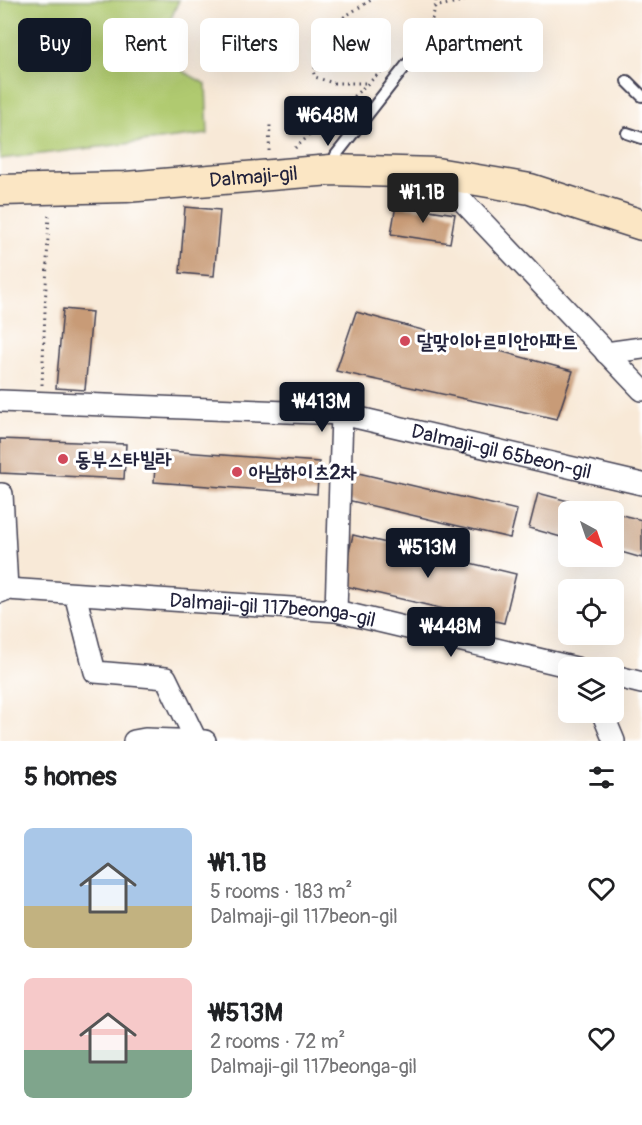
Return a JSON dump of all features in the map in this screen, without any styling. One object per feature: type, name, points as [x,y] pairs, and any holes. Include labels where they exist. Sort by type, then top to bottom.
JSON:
[{"type":"street","name":"Dalmaji-gil","points":[[0,190],[126,187],[331,170],[436,173],[530,189],[642,225]]},
{"type":"street","points":[[436,173],[642,390]]},
{"type":"street","points":[[606,353],[642,348]]},
{"type":"street","name":"Dalmaji-gil 65beon-gil","points":[[0,401],[342,414],[642,484]]},
{"type":"street","points":[[336,611],[342,414]]},
{"type":"street","points":[[0,494],[4,591]]},
{"type":"street","name":"Dalmaji-gil 117beonga-gil","points":[[4,591],[336,611],[558,664]]},
{"type":"street","points":[[75,594],[95,672],[166,678],[201,740],[134,741]]},
{"type":"street","points":[[624,678],[642,683]]},
{"type":"street","points":[[607,723],[614,741]]},
{"type":"lane","points":[[331,170],[336,155],[403,69]]},
{"type":"lane","points":[[627,81],[642,96]]},
{"type":"lane","points":[[627,133],[642,138]]},
{"type":"path","points":[[367,83],[322,80],[315,77],[313,71],[324,55],[375,35],[380,27],[378,23],[345,28],[340,25],[344,17],[371,0]]},
{"type":"path","points":[[432,18],[436,0]]},
{"type":"path","points":[[434,7],[467,0]]},
{"type":"path","points":[[292,151],[367,83],[399,59],[403,61]]},
{"type":"path","points":[[269,159],[270,125]]},
{"type":"path","points":[[41,402],[50,188]]},
{"type":"green space","points":[[0,0],[179,0],[171,18],[103,18],[103,72],[184,72],[206,84],[208,134],[0,159]]},
{"type":"building","points":[[396,205],[455,214],[450,243],[391,234]]},
{"type":"building","points":[[185,207],[220,210],[214,276],[180,273]]},
{"type":"building","points":[[63,309],[92,312],[85,390],[56,388]]},
{"type":"building","name":"달맞이아르미안아파트","points":[[356,312],[573,371],[557,419],[336,371]]},
{"type":"building","name":"동부스타빌라","points":[[0,439],[126,444],[124,479],[0,473]]},
{"type":"building","name":"아남하이츠2차","points":[[156,450],[319,462],[317,494],[154,482]]},
{"type":"building","points":[[354,472],[517,510],[510,538],[347,500]]},
{"type":"building","points":[[538,493],[568,501],[558,501],[558,536],[529,528]]},
{"type":"building","points":[[624,516],[642,520],[642,558],[624,553]]},
{"type":"building","points":[[353,535],[516,574],[504,623],[341,585]]},
{"type":"place","name":"달맞이아르미안아파트","points":[[405,341]]},
{"type":"place","name":"동부스타빌라","points":[[63,459]]},
{"type":"place","name":"아남하이츠2차","points":[[237,472]]}]
